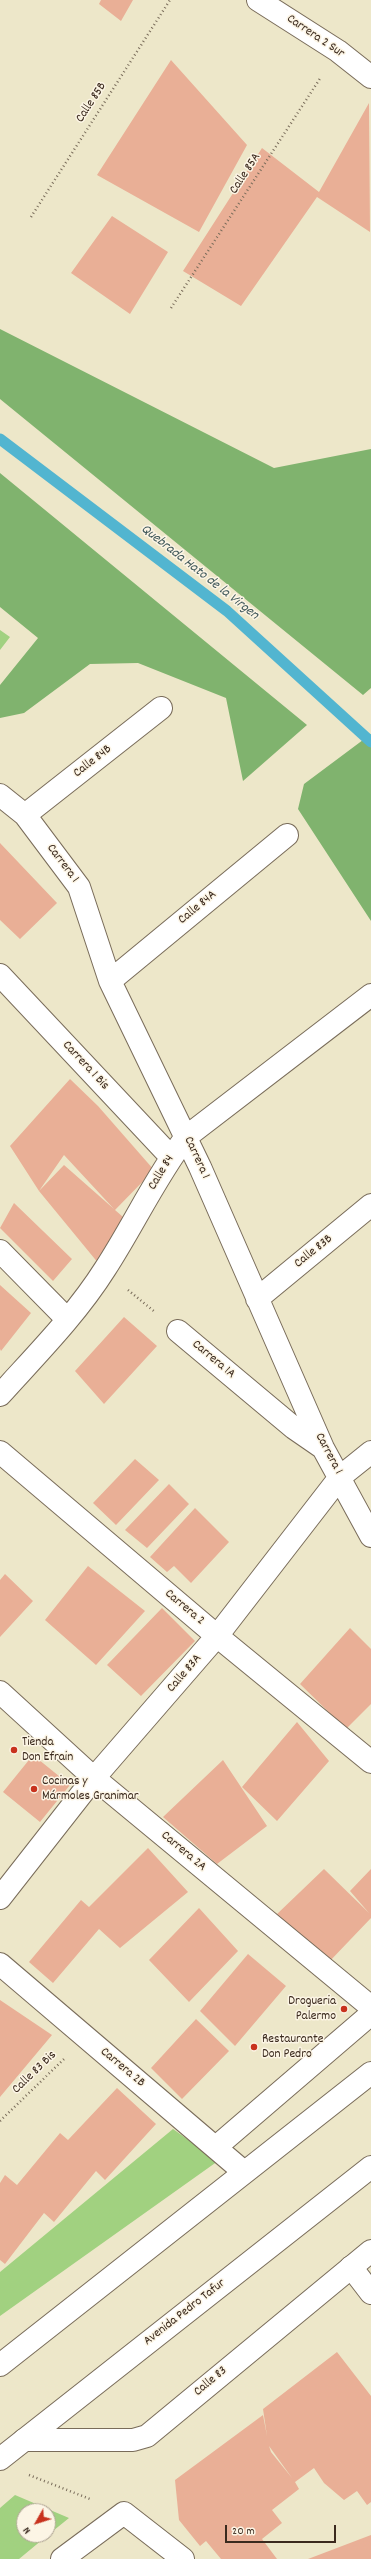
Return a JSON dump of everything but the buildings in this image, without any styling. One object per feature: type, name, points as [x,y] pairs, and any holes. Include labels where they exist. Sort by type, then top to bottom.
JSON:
[{"type":"street","name":"Carrera 2 Sur","points":[[258,0],[338,51],[371,77]]},
{"type":"street","name":"Calle 84B","points":[[25,815],[161,708]]},
{"type":"street","name":"Carrera 1","points":[[0,795],[25,815],[79,887],[110,981],[186,1137],[323,1448],[371,1536]]},
{"type":"street","name":"Calle 84A","points":[[110,981],[286,835]]},
{"type":"street","name":"Carrera 1 Bis","points":[[0,975],[171,1157]]},
{"type":"street","name":"Calle 84","points":[[0,1395],[67,1319],[104,1270],[171,1157],[186,1137],[371,995]]},
{"type":"street","name":"Calle 83B","points":[[257,1299],[371,1206]]},
{"type":"street","points":[[0,1251],[67,1319]]},
{"type":"street","name":"Carrera 1A","points":[[178,1331],[294,1428],[323,1448]]},
{"type":"street","name":"Carrera 2","points":[[0,1452],[217,1636],[371,1762]]},
{"type":"street","name":"Calle 83A","points":[[0,1898],[94,1778],[217,1636],[340,1477],[371,1452]]},
{"type":"street","name":"Carrera 2A","points":[[0,1692],[94,1778],[371,2007]]},
{"type":"street","name":"Carrera 2B","points":[[0,1964],[244,2172]]},
{"type":"street","points":[[216,2147],[371,2014]]},
{"type":"street","points":[[0,2365],[371,2073]]},
{"type":"street","name":"Avenida Pedro Tafur","points":[[0,2459],[371,2167]]},
{"type":"street","name":"Calle 83","points":[[24,2440],[133,2440],[147,2436],[371,2250]]},
{"type":"street","points":[[351,2267],[371,2292]]},
{"type":"street","points":[[62,2559],[124,2513],[183,2559]]},
{"type":"path","name":"Calle 85B","points":[[31,217],[170,0]]},
{"type":"path","name":"Calle 85A","points":[[171,308],[338,51]]},
{"type":"path","name":"Carrera 1A","points":[[104,1270],[178,1331]]},
{"type":"path","name":"Calle 83 Bis","points":[[0,2121],[67,2056]]},
{"type":"path","points":[[22,2472],[124,2513]]},
{"type":"green space","points":[[0,329],[274,468],[371,449],[371,688],[363,695],[0,399]]},
{"type":"green space","points":[[0,473],[307,725],[243,781],[226,698],[138,663],[90,664],[24,713],[0,718],[0,685],[38,638],[0,607]]},
{"type":"green space","points":[[0,630],[10,637],[0,650]]},
{"type":"green space","points":[[371,734],[371,921],[298,809],[304,784]]},
{"type":"green space","points":[[173,2129],[218,2161],[0,2316],[0,2272]]},
{"type":"green space","points":[[15,2495],[34,2503],[16,2503],[16,2543],[39,2543],[19,2559],[0,2559],[0,2508]]},
{"type":"green space","points":[[56,2512],[69,2518],[56,2529]]},
{"type":"waterway","name":"Quebrada Hato de la Virgen","points":[[0,439],[227,611],[371,742]]},
{"type":"place","name":"Tienda Don Efrain","points":[[14,1750]]},
{"type":"place","name":"Cocinas y Mármoles Granimar","points":[[34,1789]]},
{"type":"place","name":"Drogueria Palermo","points":[[344,2009]]},
{"type":"place","name":"Restaurante Don Pedro","points":[[254,2047]]}]
